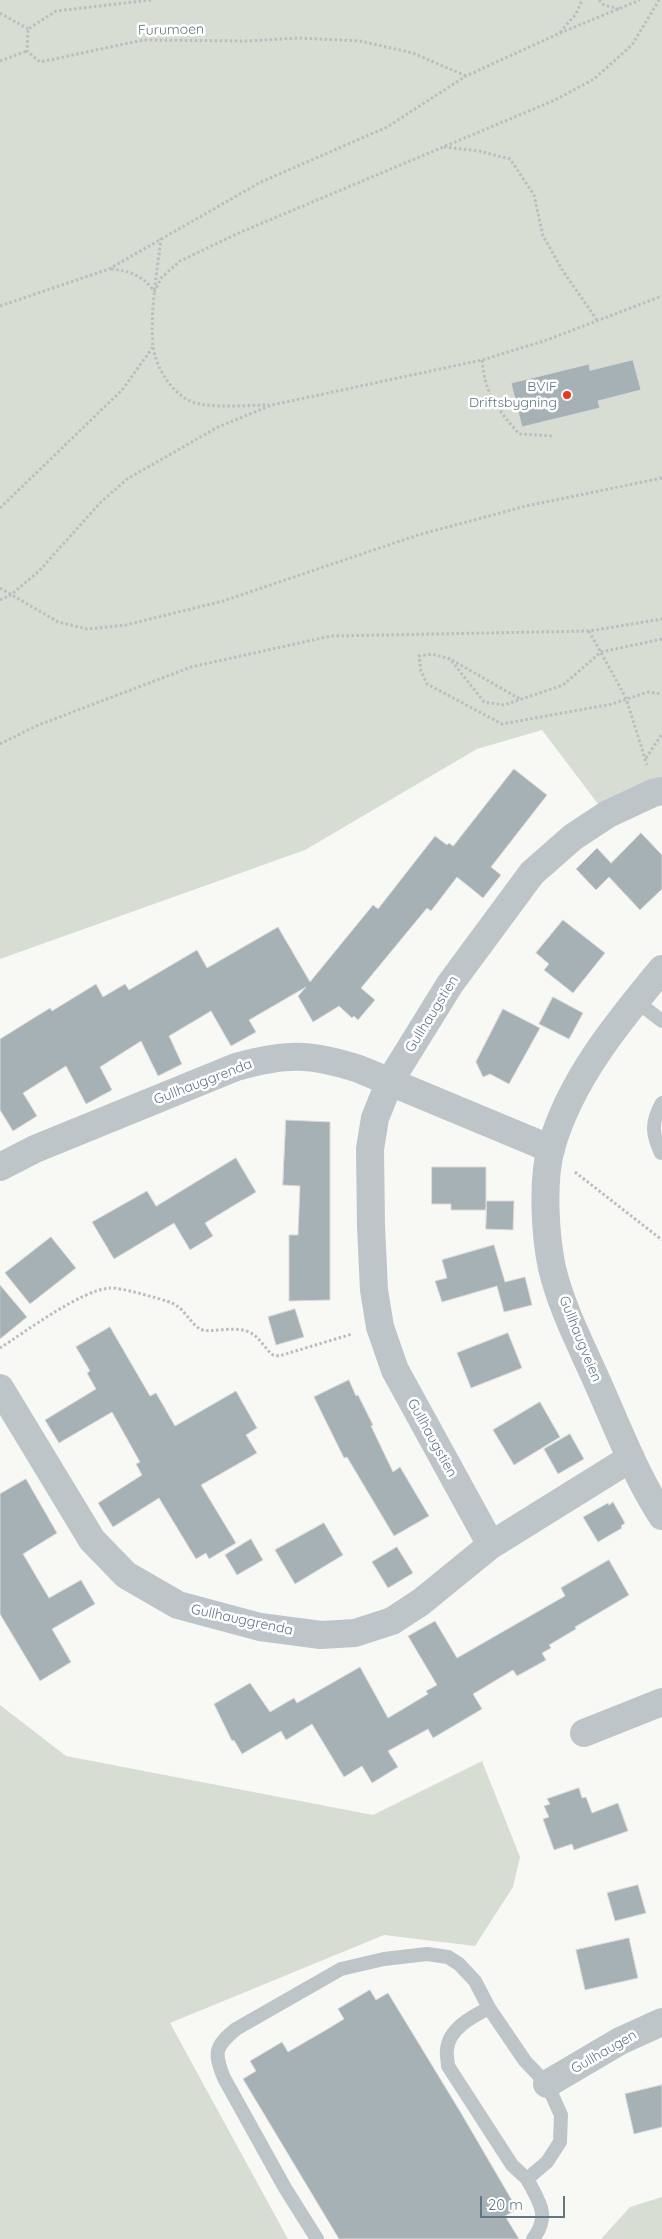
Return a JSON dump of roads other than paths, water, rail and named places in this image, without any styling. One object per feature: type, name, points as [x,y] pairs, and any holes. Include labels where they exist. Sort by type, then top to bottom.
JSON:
[{"type":"street","name":"Gullhaugstien","points":[[491,1545],[395,1370],[380,1327],[374,1290],[370,1149],[375,1118],[390,1081],[450,984],[532,872],[573,837],[608,814],[657,792]]},
{"type":"street","name":"Gullhaugveien","points":[[662,969],[600,1048],[564,1113],[551,1149],[546,1218],[552,1267],[566,1312],[631,1458],[650,1498],[662,1516]]},
{"type":"street","name":"Gullhauggrenda","points":[[0,1167],[53,1142],[236,1067],[268,1058],[303,1056],[329,1059],[390,1081],[551,1149]]},
{"type":"street","name":"Gullhauggrenda","points":[[0,1388],[92,1540],[126,1574],[178,1605],[260,1627],[320,1635],[354,1633],[392,1621],[421,1602],[491,1545],[631,1458]]},
{"type":"street","points":[[584,1734],[662,1702]]},
{"type":"street","name":"Gullhaugen","points":[[547,2084],[620,2041],[662,2022]]},
{"type":"lane","points":[[636,1001],[662,1021]]},
{"type":"lane","points":[[662,1103],[653,1121],[654,1136],[662,1152]]},
{"type":"lane","points":[[317,2239],[285,2188],[224,2078],[217,2059],[221,2042],[236,2029],[342,1969],[384,1958],[427,1954],[448,1957],[459,1964],[475,1981],[489,2008],[525,2061],[547,2084],[561,2115],[560,2142],[548,2162],[527,2179]]},
{"type":"lane","points":[[489,2008],[472,2016],[454,2032],[446,2048],[448,2066],[512,2165],[527,2179],[543,2210],[541,2228],[533,2239]]},
{"type":"place","name":"BVIF Driftsbygning","points":[[567,395]]}]
